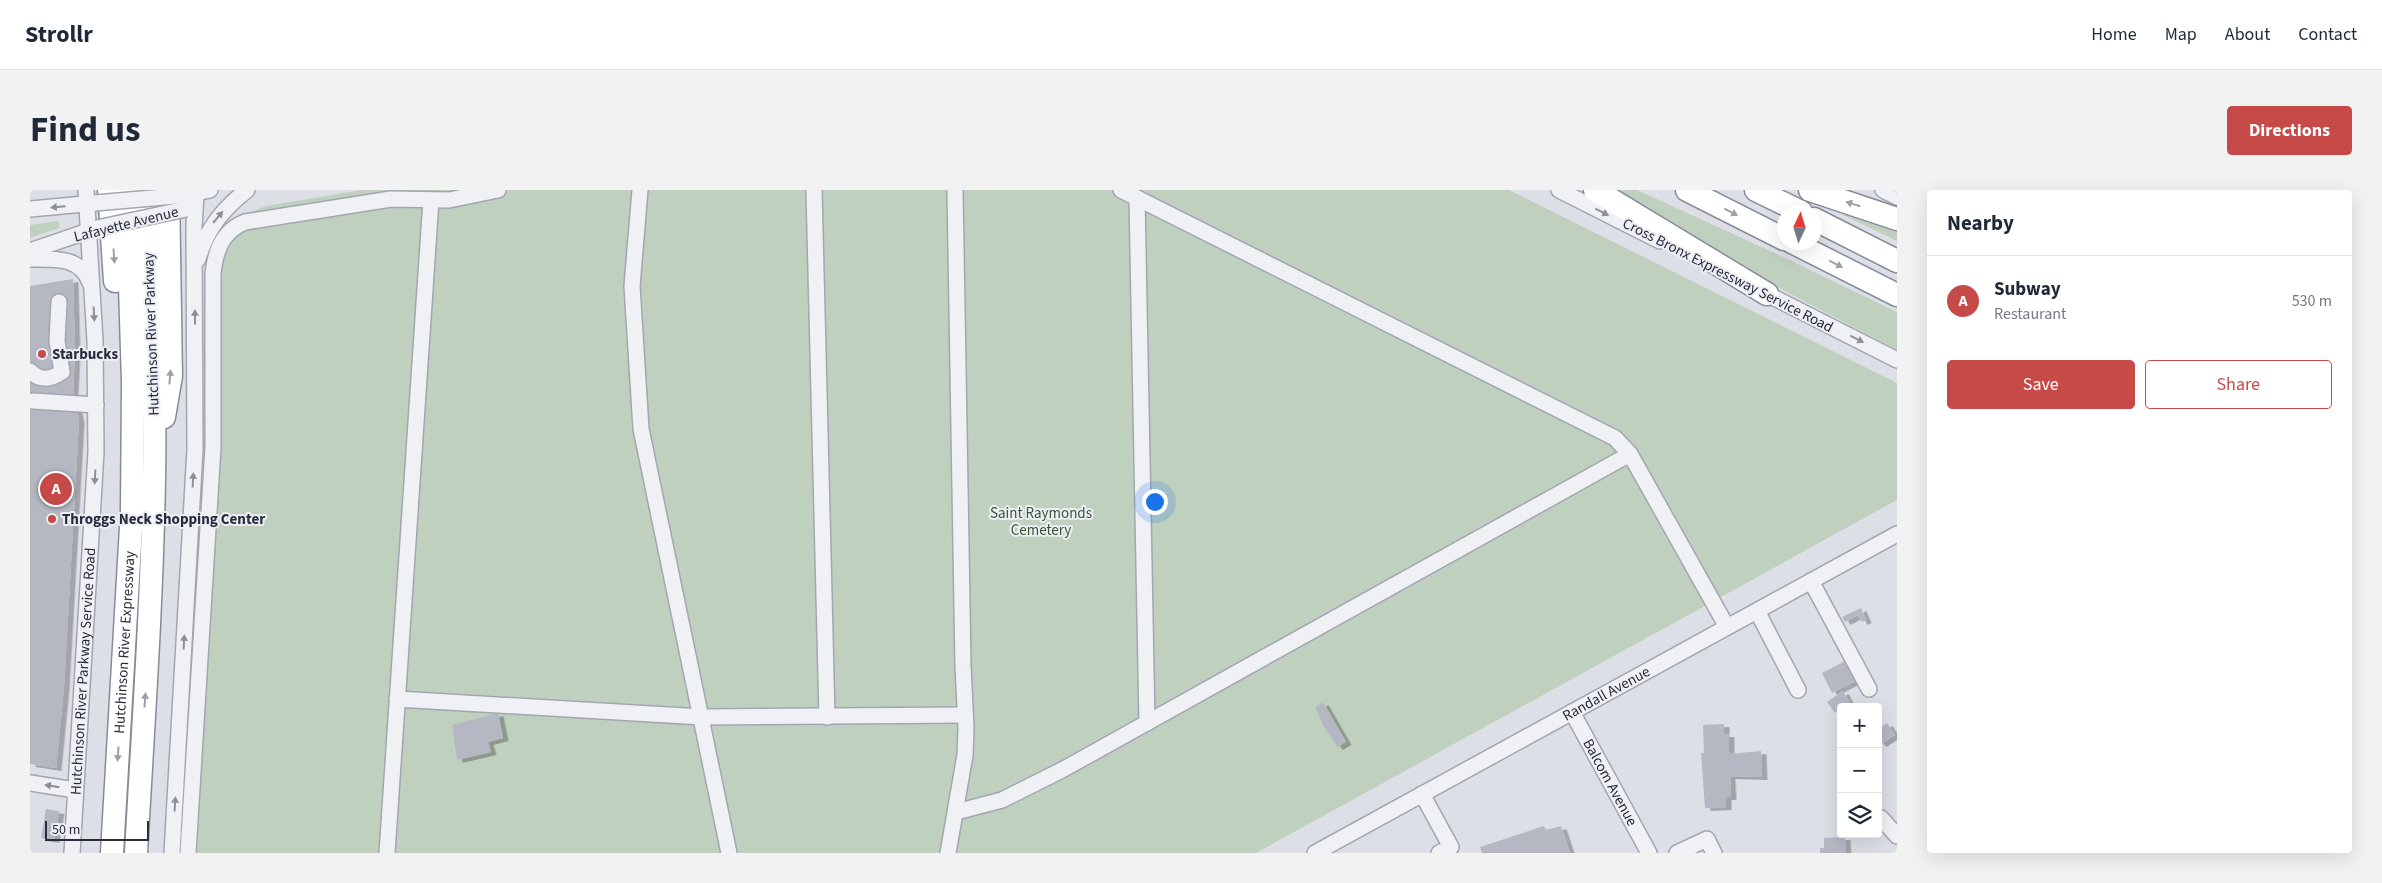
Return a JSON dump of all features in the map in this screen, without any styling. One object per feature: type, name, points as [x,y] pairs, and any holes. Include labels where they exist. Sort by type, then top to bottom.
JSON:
[{"type":"highway","name":"Hutchinson River Expressway","points":[[112,853],[131,543],[133,408],[126,190]]},
{"type":"highway","name":"Hutchinson River Parkway","points":[[146,190],[153,378],[154,478]]},
{"type":"highway","points":[[1594,190],[1767,294]]},
{"type":"highway","points":[[1687,190],[1777,235]]},
{"type":"highway","points":[[1756,190],[1787,205]]},
{"type":"highway","points":[[1810,190],[1897,219]]},
{"type":"highway","points":[[94,197],[117,313],[133,408]]},
{"type":"highway","points":[[154,478],[171,376],[190,198]]},
{"type":"highway","points":[[1822,224],[1897,261]]},
{"type":"highway","points":[[1808,250],[1897,295]]},
{"type":"highway","name":"Hutchinson River Expressway","points":[[136,853],[151,604],[154,478]]},
{"type":"street","points":[[194,277],[200,250],[209,229],[227,206],[247,190]]},
{"type":"street","points":[[188,853],[212,447],[213,274],[218,247],[227,234],[245,222],[391,199],[458,199],[498,190]]},
{"type":"street","points":[[640,190],[632,286],[641,429],[730,853]]},
{"type":"street","points":[[814,190],[827,717]]},
{"type":"street","points":[[948,853],[965,755],[966,715],[955,190]]},
{"type":"street","points":[[1121,190],[1615,438],[1630,454],[1727,627]]},
{"type":"street","name":"Cross Bronx Expressway Service Road","points":[[1559,190],[1897,360]]},
{"type":"street","points":[[1883,190],[1897,197]]},
{"type":"street","name":"Lafayette Avenue","points":[[30,209],[94,197],[190,198]]},
{"type":"street","name":"Hutchinson River Parkway Service Road","points":[[72,853],[96,477],[96,405],[92,290],[94,197]]},
{"type":"street","points":[[172,853],[195,449],[194,277],[190,198]]},
{"type":"street","name":"Lafayette Avenue","points":[[30,251],[190,198]]},
{"type":"street","points":[[1137,198],[1148,723]]},
{"type":"street","points":[[387,853],[430,200]]},
{"type":"street","points":[[30,259],[71,262],[79,266],[86,274],[92,290]]},
{"type":"street","points":[[30,371],[35,376],[47,379],[62,372],[57,341],[59,302]]},
{"type":"street","points":[[33,401],[96,405]]},
{"type":"street","points":[[956,812],[1002,800],[1062,770],[1630,454]]},
{"type":"street","name":"Randall Avenue","points":[[1315,853],[1897,534]]},
{"type":"street","points":[[1811,581],[1870,689]]},
{"type":"street","points":[[1757,611],[1798,690]]},
{"type":"street","points":[[397,699],[702,717],[966,715]]},
{"type":"street","name":"Balcom Avenue","points":[[1572,712],[1650,853]]},
{"type":"street","points":[[30,783],[75,790]]},
{"type":"street","points":[[1422,794],[1451,847],[1440,853]]},
{"type":"street","points":[[1882,819],[1897,836]]},
{"type":"street","points":[[1677,853],[1708,839],[1714,853]]},
{"type":"green space","name":"Saint Raymonds Cemetery","points":[[362,190],[1509,190],[1897,383],[1897,500],[1256,853],[185,853],[204,541],[208,277],[232,222],[243,215],[266,206]]},
{"type":"green space","points":[[1610,190],[1637,190],[1897,312],[1897,350],[1754,275]]},
{"type":"green space","points":[[1847,210],[1897,229],[1897,241],[1843,215]]},
{"type":"green space","points":[[59,221],[59,228],[30,238],[30,225]]},
{"type":"building","name":"Throggs Neck Shopping Center","points":[[73,279],[75,352],[73,391],[79,420],[64,687],[56,768],[30,764],[30,286]]},
{"type":"building","points":[[1861,608],[1866,620],[1862,622],[1858,615],[1845,622],[1842,617]]},
{"type":"building","points":[[1845,661],[1855,681],[1832,693],[1822,673]]},
{"type":"building","points":[[1843,691],[1850,703],[1837,703],[1837,711],[1835,713],[1827,702]]},
{"type":"building","points":[[1323,702],[1346,742],[1337,747],[1323,725],[1315,707]]},
{"type":"building","points":[[498,713],[503,738],[488,742],[491,752],[457,760],[452,725]]},
{"type":"building","points":[[1887,723],[1895,735],[1882,743],[1882,726]]},
{"type":"building","points":[[1724,724],[1724,734],[1729,734],[1729,754],[1761,751],[1762,777],[1730,776],[1731,797],[1726,797],[1726,807],[1705,808],[1701,753],[1704,753],[1703,725]]},
{"type":"building","points":[[46,809],[59,811],[54,840],[41,838]]},
{"type":"building","points":[[1544,826],[1546,830],[1561,826],[1570,853],[1482,853],[1480,847]]},
{"type":"building","points":[[1824,838],[1845,838],[1846,853],[1820,853],[1820,848],[1824,848]]},
{"type":"place","name":"Starbucks","points":[[42,354]]},
{"type":"place","name":"Subway","points":[[56,489]]},
{"type":"place","name":"Throggs Neck Shopping Center","points":[[52,519]]}]
